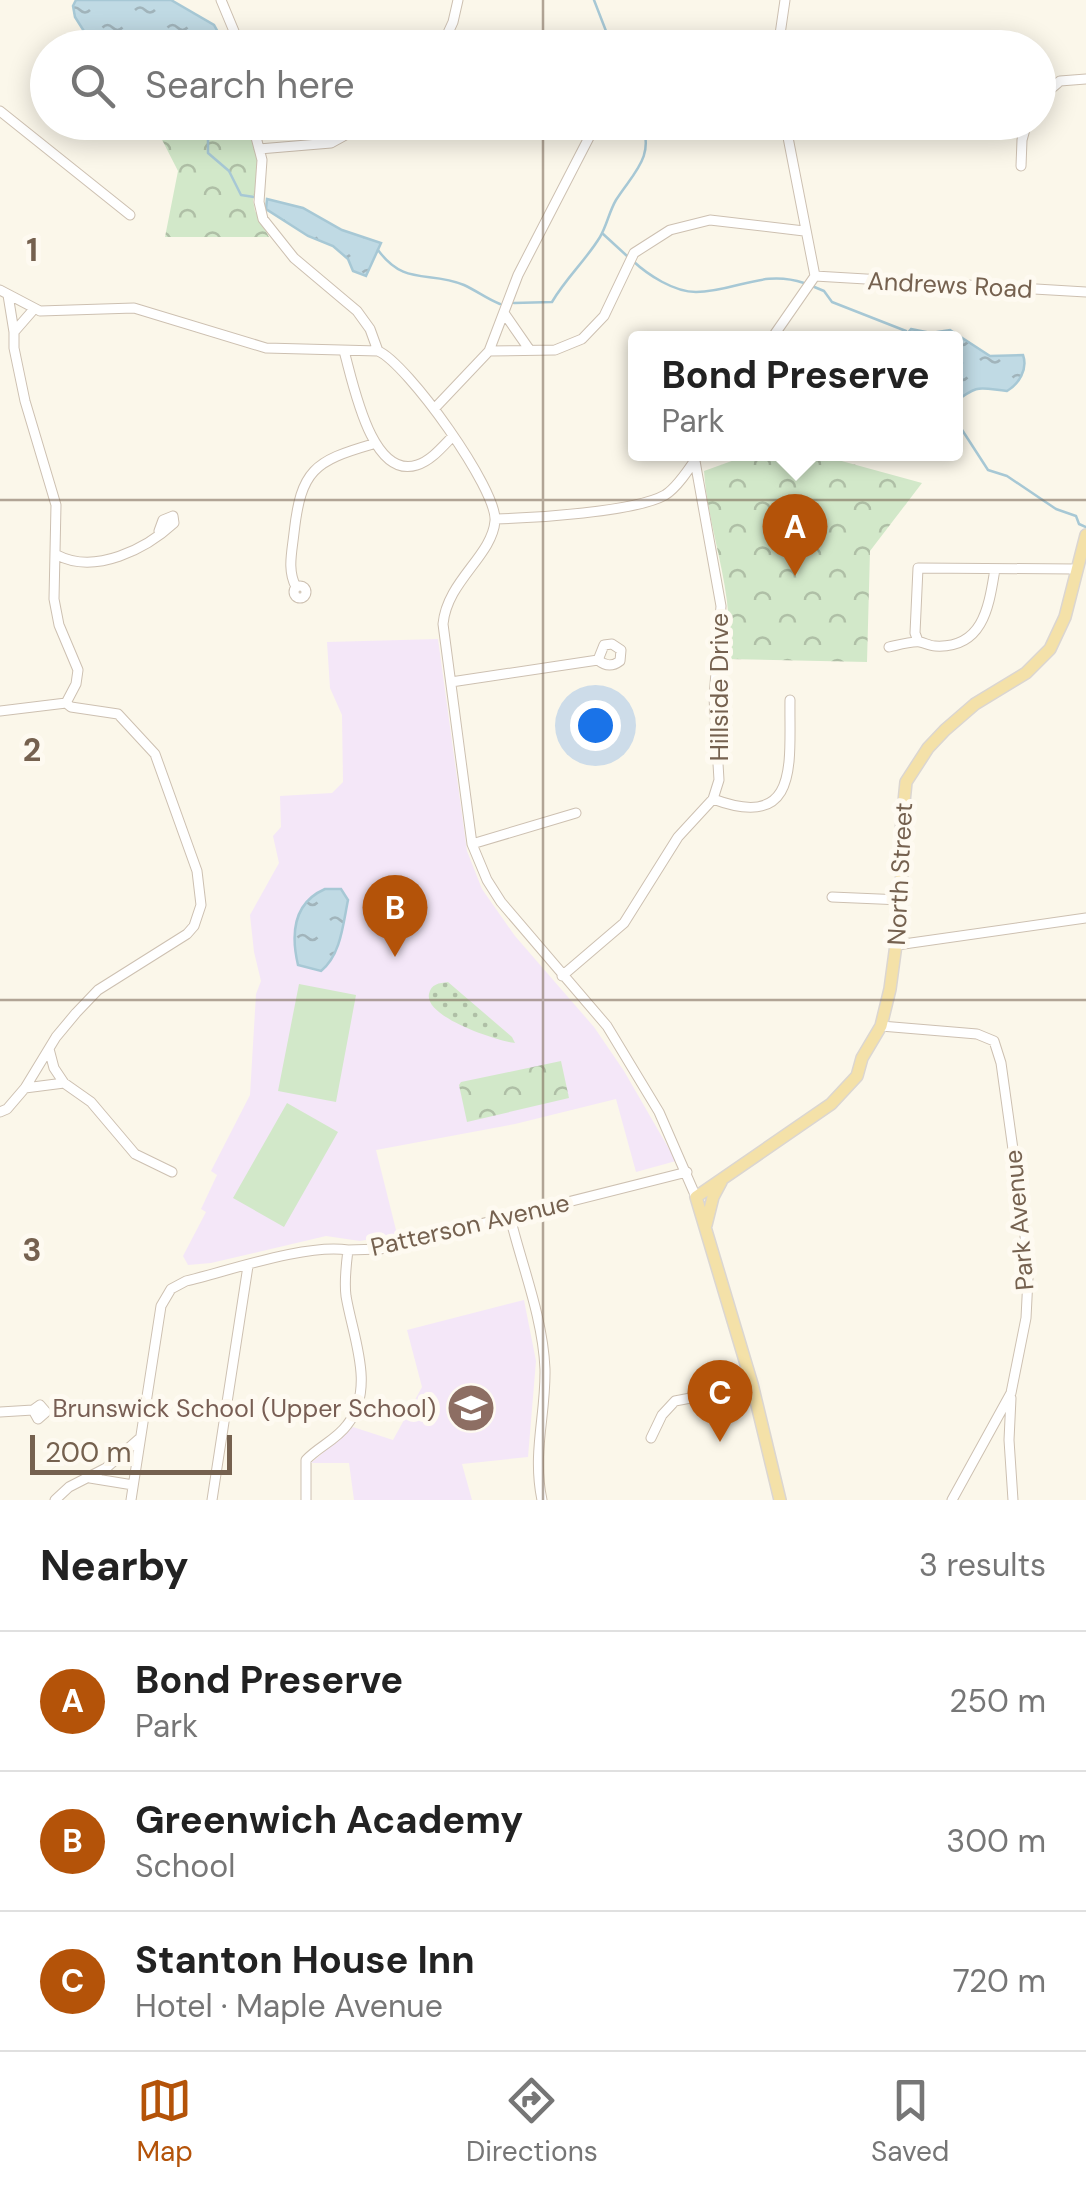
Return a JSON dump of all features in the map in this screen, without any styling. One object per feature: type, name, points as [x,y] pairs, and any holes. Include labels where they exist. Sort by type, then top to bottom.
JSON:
[{"type":"main road","name":"North Street","points":[[696,1198],[839,1098],[856,1076],[880,1026],[897,945],[906,782],[936,739],[975,704],[1041,661],[1061,627],[1086,535]]},
{"type":"main road","points":[[705,1229],[712,1197],[721,1181]]},
{"type":"main road","points":[[696,1198],[752,1386],[780,1500]]},
{"type":"street","points":[[221,0],[233,30]]},
{"type":"street","points":[[450,30],[458,0]]},
{"type":"street","points":[[781,30],[785,0]]},
{"type":"street","points":[[1056,84],[1086,80]]},
{"type":"street","points":[[0,111],[30,135]]},
{"type":"street","points":[[36,140],[130,215]]},
{"type":"street","points":[[257,140],[263,220],[280,245],[364,320],[378,351],[398,364],[453,436],[492,505],[496,519],[490,537],[450,596],[443,624],[472,844],[501,902],[607,1026],[659,1112],[696,1198]]},
{"type":"street","points":[[259,149],[336,140]]},
{"type":"street","points":[[434,409],[489,351],[518,276],[588,140]]},
{"type":"street","points":[[777,331],[811,282],[788,140]]},
{"type":"street","points":[[1022,140],[1022,166]]},
{"type":"street","points":[[489,351],[555,350],[582,339],[604,316],[631,257],[670,230],[710,220],[804,231]]},
{"type":"street","name":"Andrews Road","points":[[811,282],[1086,292]]},
{"type":"street","points":[[4,293],[34,309],[70,312],[134,308],[266,348],[378,351]]},
{"type":"street","points":[[4,293],[14,332],[18,374],[54,492],[56,612],[78,670],[66,703]]},
{"type":"street","points":[[14,332],[34,309]]},
{"type":"street","points":[[504,313],[528,349]]},
{"type":"street","points":[[344,351],[374,444],[393,463],[406,467],[420,465],[453,436]]},
{"type":"street","points":[[296,587],[290,565],[296,511],[304,484],[332,456],[374,444]]},
{"type":"street","points":[[496,519],[649,502],[669,493],[694,461]]},
{"type":"street","name":"Hillside Drive","points":[[698,461],[721,606],[714,698],[719,780],[713,799]]},
{"type":"street","points":[[57,554],[78,563],[104,561],[144,544],[159,531]]},
{"type":"street","points":[[918,642],[918,568],[1076,569]]},
{"type":"street","points":[[889,647],[918,642],[952,645],[982,626],[995,569]]},
{"type":"street","points":[[451,682],[598,660]]},
{"type":"street","points":[[562,976],[624,922],[678,837],[713,799],[730,806],[758,808],[774,802],[784,792],[788,778],[790,700]]},
{"type":"street","points":[[0,711],[66,703]]},
{"type":"street","points":[[3,1108],[25,1088],[64,1027],[98,990],[188,934],[202,898],[197,871],[165,776],[146,740],[118,714],[71,708],[66,703]]},
{"type":"street","points":[[472,844],[576,813]]},
{"type":"street","points":[[832,897],[902,900]]},
{"type":"street","points":[[897,945],[1086,918]]},
{"type":"street","name":"Park Avenue","points":[[880,1026],[977,1034],[994,1042],[998,1051],[1022,1209],[1028,1278],[1026,1318],[1012,1392],[952,1500]]},
{"type":"street","points":[[49,1050],[64,1083],[94,1106],[136,1154],[172,1172]]},
{"type":"street","points":[[25,1088],[64,1083]]},
{"type":"street","name":"Patterson Avenue","points":[[306,1500],[306,1460],[343,1431],[359,1405],[360,1369],[344,1280],[348,1250],[381,1249],[687,1172]]},
{"type":"street","points":[[510,1217],[544,1352],[544,1398],[536,1451],[542,1500]]},
{"type":"street","points":[[131,1500],[161,1306],[171,1289],[186,1281],[309,1250],[348,1250]]},
{"type":"street","points":[[212,1500],[248,1266]]},
{"type":"street","points":[[651,1438],[662,1415],[675,1401],[752,1386]]},
{"type":"street","points":[[1012,1392],[1008,1440],[1013,1500]]},
{"type":"street","points":[[0,1412],[33,1410]]},
{"type":"street","points":[[984,1438],[992,1435],[1008,1440]]},
{"type":"street","points":[[55,1500],[139,1439]]},
{"type":"street","points":[[90,1478],[134,1485]]},
{"type":"shaded area","points":[[438,639],[467,851],[482,889],[515,936],[594,1027],[676,1161],[636,1172],[616,1099],[515,1124],[376,1150],[397,1234],[360,1241],[326,1236],[188,1265],[183,1256],[206,1212],[201,1209],[217,1175],[211,1171],[250,1095],[256,994],[261,981],[250,915],[279,863],[273,836],[281,827],[280,796],[332,793],[343,782],[342,715],[330,688],[327,642]]},
{"type":"shaded area","name":"Brunswick School (Upper School)","points":[[524,1300],[536,1361],[528,1457],[462,1464],[472,1500],[354,1500],[349,1463],[311,1463],[353,1427],[393,1440],[422,1387],[407,1330]]},
{"type":"green space","points":[[162,140],[252,140],[259,172],[253,200],[269,237],[165,237],[178,171]]},
{"type":"green space","points":[[732,461],[842,461],[922,483],[870,551],[867,662],[727,659],[728,612],[704,471]]},
{"type":"green space","points":[[448,982],[515,1043],[479,1033],[438,1011],[431,1003],[430,991]]},
{"type":"green space","points":[[299,984],[356,995],[336,1102],[278,1091]]},
{"type":"green space","points":[[561,1061],[569,1098],[467,1122],[461,1082]]},
{"type":"green space","points":[[287,1103],[338,1132],[284,1227],[233,1198]]},
{"type":"water","points":[[76,0],[171,0],[217,30],[83,30],[73,6]]},
{"type":"water","points":[[267,199],[303,208],[342,230],[381,243],[366,276],[353,271],[348,259],[333,246],[308,236],[266,209]]},
{"type":"water","points":[[963,338],[990,356],[1023,355],[1021,376],[1007,391],[969,392],[963,396]]},
{"type":"water","points":[[325,889],[341,889],[348,900],[337,948],[321,971],[298,965],[295,931],[306,903]]},
{"type":"waterway","points":[[594,0],[606,30]]},
{"type":"waterway","points":[[208,140],[208,153],[229,171],[241,195],[254,197]]},
{"type":"waterway","points":[[514,303],[552,302],[602,232],[616,200],[644,155],[646,140]]},
{"type":"waterway","points":[[602,233],[627,256]]},
{"type":"waterway","points":[[378,250],[398,269],[464,285],[500,304]]},
{"type":"waterway","points":[[633,261],[662,282],[688,291],[710,291],[775,278],[804,283]]},
{"type":"waterway","points":[[812,286],[824,291],[832,302],[906,331]]},
{"type":"waterway","points":[[963,431],[988,470],[1007,476],[1056,509],[1076,516],[1079,524],[1086,527]]},
{"type":"place","name":"Bond Preserve","points":[[795,576]]},
{"type":"place","name":"Greenwich Academy","points":[[395,957]]},
{"type":"place","name":"Brunswick School (Upper School)","points":[[471,1408]]},
{"type":"place","name":"Stanton House Inn","points":[[720,1442]]}]
